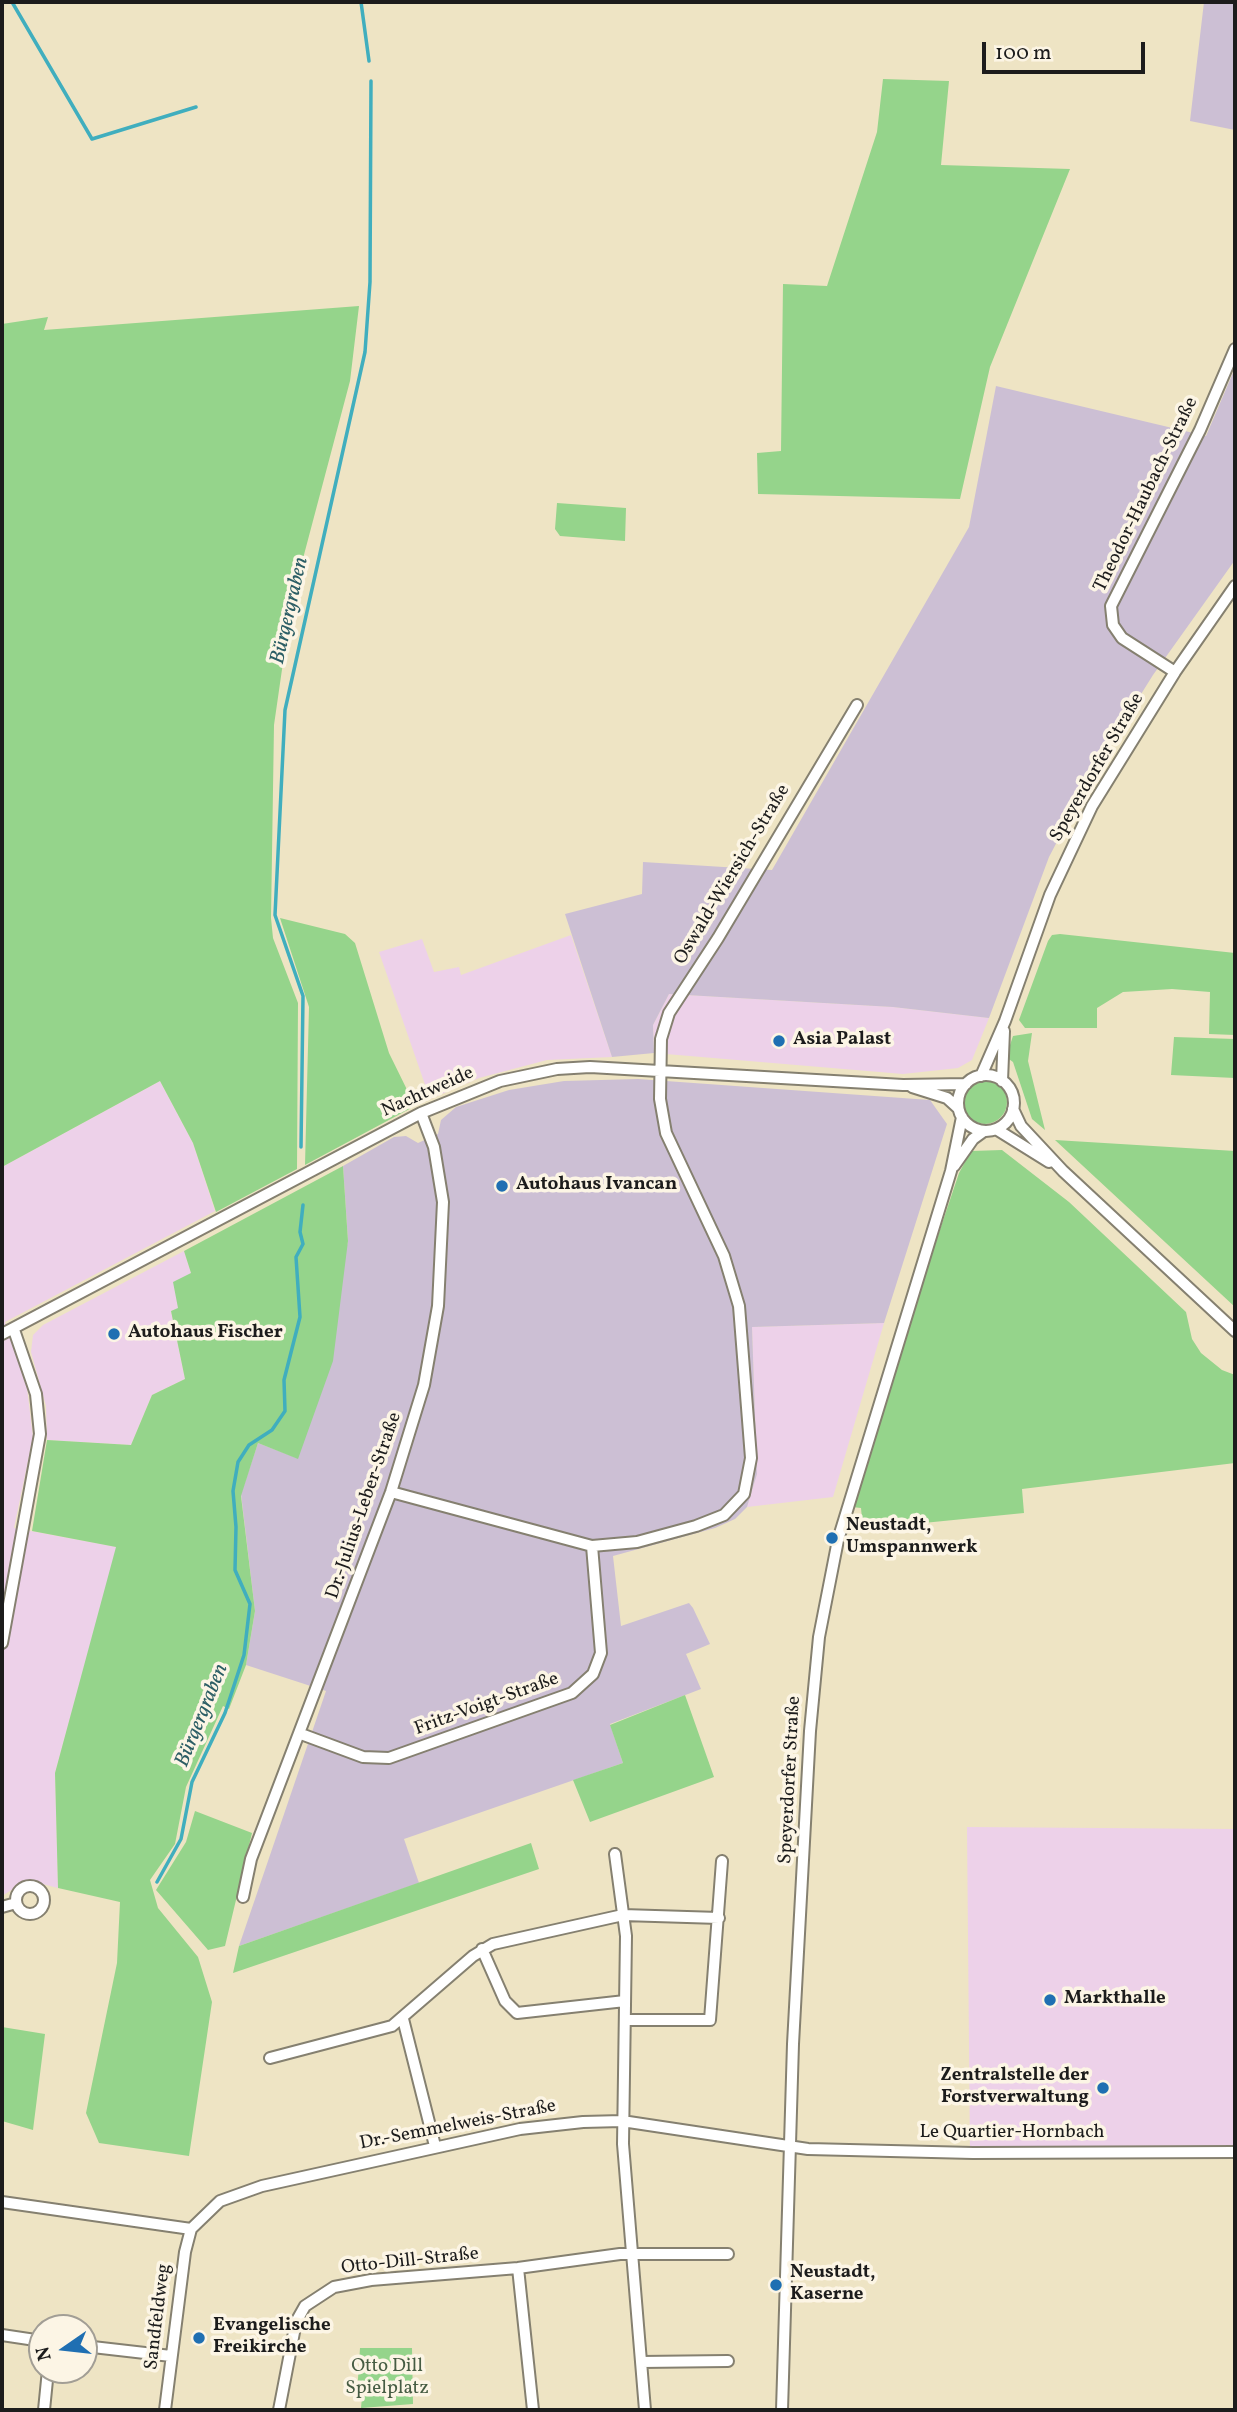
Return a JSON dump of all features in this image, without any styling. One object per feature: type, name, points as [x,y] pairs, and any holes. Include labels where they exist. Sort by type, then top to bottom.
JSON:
[{"type":"street","name":"Theodor-Haubach-Straße","points":[[1175,672],[1122,638],[1113,625],[1111,606],[1200,430],[1235,349]]},
{"type":"street","name":"Speyerdorfer Straße","points":[[981,1076],[1005,1021],[1050,895],[1076,836],[1108,777],[1175,672],[1235,586]]},
{"type":"street","name":"Oswald-Wiersich-Straße","points":[[592,1546],[637,1542],[708,1522],[736,1505],[749,1479],[749,1418],[738,1306],[724,1256],[666,1132],[660,1099],[661,1039],[669,1013],[858,705]]},
{"type":"street","name":"Speyerdorfer Straße","points":[[1002,1081],[1005,1021]]},
{"type":"street","name":"Nachtweide","points":[[2,1335],[421,1112],[473,1089],[557,1069],[660,1070],[903,1085],[966,1084]]},
{"type":"street","points":[[1063,1171],[990,1130],[969,1126],[960,1112],[959,1097],[966,1084],[981,1076],[1002,1081],[1011,1092],[1013,1110],[1021,1126],[1063,1171],[1235,1331]]},
{"type":"street","name":"Nachtweide","points":[[903,1085],[943,1097],[960,1112]]},
{"type":"street","points":[[990,1130],[1006,1123],[1013,1110]]},
{"type":"street","name":"Dr.-Julius-Leber-Straße","points":[[243,1897],[251,1859],[301,1734],[391,1492],[424,1385],[438,1306],[443,1202],[434,1147],[421,1112]]},
{"type":"street","name":"Speyerdorfer Straße","points":[[782,2410],[789,2147],[810,1731],[827,1587],[843,1520],[951,1171],[960,1112]]},
{"type":"street","name":"Speyerdorfer Straße","points":[[951,1171],[973,1139],[990,1130]]},
{"type":"street","points":[[2,1643],[40,1434],[36,1394],[14,1330]]},
{"type":"street","points":[[391,1492],[592,1546]]},
{"type":"street","name":"Fritz-Voigt-Straße","points":[[301,1734],[363,1757],[389,1758],[572,1693],[593,1674],[601,1653],[592,1546]]},
{"type":"street","points":[[615,1854],[623,1915],[625,2020],[622,2121],[645,2410]]},
{"type":"street","points":[[625,2020],[710,2020],[722,1861]]},
{"type":"street","points":[[2,1907],[16,1903]]},
{"type":"street","points":[[270,2058],[384,2029],[403,2019],[482,1949],[504,1940],[623,1915],[719,1918]]},
{"type":"street","points":[[482,1949],[505,2001],[517,2013],[625,2001]]},
{"type":"street","points":[[403,2019],[435,2147]]},
{"type":"street","name":"Dr.-Semmelweis-Straße","points":[[191,2229],[220,2201],[244,2190],[544,2125],[622,2121],[789,2147]]},
{"type":"street","name":"Le Quartier-Hornbach","points":[[789,2147],[973,2153],[1235,2152]]},
{"type":"street","points":[[2,2202],[191,2229]]},
{"type":"street","name":"Sandfeldweg","points":[[165,2410],[191,2229]]},
{"type":"street","name":"Otto-Dill-Straße","points":[[279,2410],[296,2322],[305,2306],[324,2291],[371,2280],[518,2268],[632,2253],[728,2254]]},
{"type":"street","points":[[518,2268],[533,2410]]},
{"type":"street","points":[[2,2335],[28,2339]]},
{"type":"street","points":[[98,2348],[172,2356]]},
{"type":"street","points":[[641,2362],[728,2361]]},
{"type":"street","points":[[44,2410],[47,2384]]},
{"type":"shaded area","points":[[1204,2],[1235,2],[1235,130],[1190,121]]},
{"type":"shaded area","points":[[1235,368],[1235,560],[1153,675],[1101,758],[1049,857],[989,1018],[893,1007],[669,994],[653,1025],[654,1053],[612,1057],[565,914],[642,894],[643,862],[772,870],[969,527],[996,386],[1206,436]]},
{"type":"shaded area","points":[[571,935],[612,1057],[547,1060],[479,1078],[430,1099],[379,952],[422,939],[434,972],[459,967],[461,975]]},
{"type":"shaded area","points":[[669,994],[893,1007],[989,1018],[972,1060],[958,1068],[903,1074],[654,1053],[653,1025]]},
{"type":"shaded area","points":[[638,1079],[930,1100],[947,1124],[884,1323],[752,1327],[757,1474],[747,1507],[735,1519],[715,1528],[613,1556],[621,1626],[689,1603],[693,1608],[710,1644],[686,1654],[701,1689],[610,1724],[623,1763],[404,1839],[419,1883],[239,1946],[326,1691],[246,1665],[255,1611],[241,1494],[258,1443],[297,1458],[348,1241],[343,1166],[394,1137],[406,1136],[418,1143],[438,1134],[441,1120],[456,1107],[509,1090],[564,1081]]},
{"type":"shaded area","points":[[160,1081],[193,1143],[215,1211],[5,1322],[27,1388],[33,1437],[14,1528],[117,1547],[55,1773],[58,1888],[27,1880],[2,1896],[2,1167]]},
{"type":"shaded area","points":[[184,1251],[191,1273],[178,1309],[171,1311],[185,1379],[152,1395],[131,1445],[47,1440],[46,1406],[31,1352],[33,1335],[43,1325]]},
{"type":"shaded area","points":[[884,1323],[833,1497],[747,1507],[757,1474],[752,1327]]},
{"type":"shaded area","points":[[967,1827],[1235,1829],[1235,2158],[970,2158]]},
{"type":"green space","points":[[883,79],[949,81],[941,165],[1070,169],[990,367],[960,499],[758,494],[757,453],[781,451],[783,284],[827,286],[877,132]]},
{"type":"green space","points":[[359,306],[350,381],[292,600],[274,725],[271,918],[273,938],[298,1003],[297,1169],[216,1212],[193,1143],[160,1081],[2,1167],[2,324],[48,317],[44,330]]},
{"type":"green space","points":[[557,503],[626,508],[625,541],[560,536],[555,529]]},
{"type":"green space","points":[[280,918],[345,934],[355,943],[389,1053],[415,1106],[305,1165],[309,1007]]},
{"type":"green space","points":[[1052,935],[1235,953],[1235,1035],[1209,1034],[1210,992],[1172,989],[1123,992],[1097,1008],[1097,1028],[1025,1028],[1019,1020],[1048,941]]},
{"type":"green space","points":[[1032,1033],[1028,1061],[1045,1130],[1032,1119],[1013,1062],[1006,1057],[1013,1036]]},
{"type":"green space","points":[[1174,1037],[1235,1039],[1235,1078],[1171,1075]]},
{"type":"green space","points":[[985,1080],[1001,1086],[1007,1102],[1001,1118],[985,1124],[969,1118],[963,1102],[969,1086]]},
{"type":"green space","points":[[1055,1140],[1235,1151],[1235,1307]]},
{"type":"green space","points":[[1002,1150],[1069,1202],[1186,1312],[1192,1339],[1201,1353],[1222,1370],[1235,1375],[1235,1463],[1022,1489],[1024,1513],[863,1529],[861,1508],[852,1507],[884,1397],[959,1173],[971,1151]]},
{"type":"green space","points":[[343,1166],[348,1241],[333,1361],[298,1459],[258,1443],[241,1496],[255,1611],[246,1665],[229,1709],[223,1706],[186,1787],[175,1844],[150,1880],[158,1908],[198,1957],[212,2002],[189,2156],[99,2143],[86,2113],[117,1963],[120,1902],[58,1888],[55,1773],[116,1547],[32,1531],[47,1440],[131,1445],[152,1395],[185,1379],[171,1311],[178,1308],[173,1282],[191,1273],[184,1251]]},
{"type":"green space","points":[[685,1695],[714,1777],[590,1822],[573,1780],[623,1763],[610,1725]]},
{"type":"green space","points":[[195,1811],[252,1833],[225,1946],[208,1950],[156,1890],[186,1842]]},
{"type":"green space","points":[[531,1843],[539,1869],[233,1973],[239,1946]]},
{"type":"green space","points":[[2,2027],[45,2034],[33,2130],[2,2121]]},
{"type":"green space","name":"Otto Dill Spielplatz","points":[[360,2348],[412,2348],[413,2404],[361,2408],[362,2397],[357,2394]]},
{"type":"waterway","points":[[12,2],[92,139],[196,107]]},
{"type":"waterway","name":"Bürgergraben","points":[[361,2],[369,61]]},
{"type":"waterway","name":"Bürgergraben","points":[[301,1147],[303,996],[275,915],[285,710],[365,352],[370,282],[371,81]]},
{"type":"waterway","name":"Bürgergraben","points":[[157,1882],[181,1839],[192,1782],[225,1713],[244,1655],[250,1604],[235,1570],[233,1491],[238,1462],[249,1445],[272,1430],[285,1411],[284,1380],[300,1317],[296,1257],[303,1244],[300,1232],[303,1205]]},
{"type":"place","name":"Asia Palast","points":[[779,1041]]},
{"type":"place","name":"Autohaus Ivancan","points":[[502,1186]]},
{"type":"place","name":"Autohaus Fischer","points":[[114,1334]]},
{"type":"place","name":"Neustadt, Umspannwerk","points":[[832,1538]]},
{"type":"place","name":"Markthalle","points":[[1050,2000]]},
{"type":"place","name":"Zentralstelle der Forstverwaltung","points":[[1103,2088]]},
{"type":"place","name":"Neustadt, Kaserne","points":[[776,2285]]},
{"type":"place","name":"Evangelische Freikirche","points":[[199,2338]]}]
